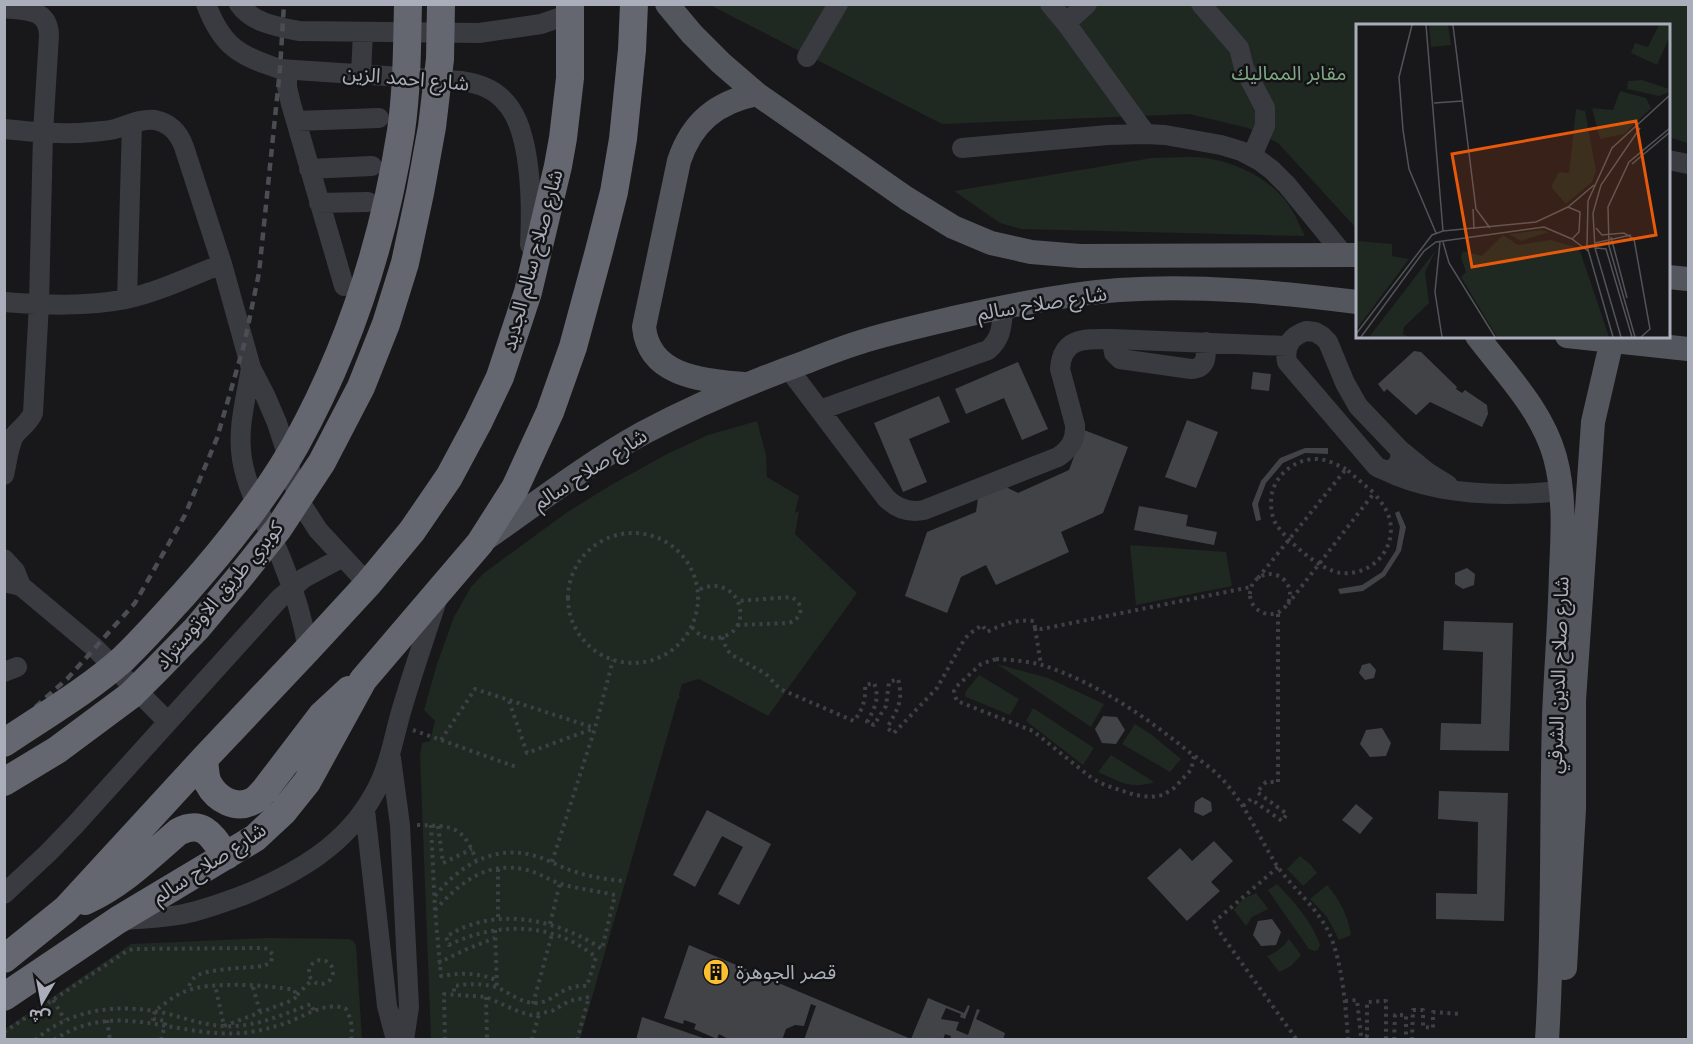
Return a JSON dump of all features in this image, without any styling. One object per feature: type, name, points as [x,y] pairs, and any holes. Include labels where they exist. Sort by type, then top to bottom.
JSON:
[{"type":"highway","name":"كوبري طريق الاوتوستراد","points":[[4,743],[80,692],[122,659],[158,623],[209,566],[261,498],[295,445],[323,393],[354,316],[390,191],[401,130],[407,63],[408,4]]},
{"type":"highway","name":"كوبري طريق الاوتوستراد","points":[[4,782],[57,750],[131,694],[158,668],[197,627],[278,529],[322,462],[361,387],[386,324],[405,263],[432,127],[440,59],[441,4]]},
{"type":"highway","points":[[480,543],[515,488],[550,412],[573,347],[614,192],[623,139],[634,4]]},
{"type":"highway","name":"شارع صلاح سالم الجديد","points":[[368,584],[412,531],[454,468],[500,377],[528,292],[556,177],[570,78],[570,10]]},
{"type":"highway","name":"شارع صلاح سالم","points":[[4,997],[118,920],[255,838],[283,812],[307,782],[363,680],[480,543]]},
{"type":"highway","points":[[4,958],[66,909],[368,584]]},
{"type":"highway","points":[[204,759],[207,781],[216,795],[227,803],[241,805],[254,801],[264,791],[321,714],[363,680]]},
{"type":"highway","points":[[66,909],[113,885],[186,828],[196,827],[205,830],[212,836],[225,856]]},
{"type":"main road","name":"شارع صلاح سالم","points":[[667,4],[692,34],[757,94],[906,198],[953,227],[991,243],[1031,252],[1080,256],[1350,255]]},
{"type":"main road","points":[[744,385],[685,375],[666,366],[648,347],[644,327],[676,172],[683,149],[696,128],[715,110],[728,102],[757,94]]},
{"type":"main road","points":[[1669,277],[1689,279]]},
{"type":"main road","name":"شارع صلاح سالم","points":[[480,543],[580,471],[643,434],[709,400],[788,368],[885,335],[1004,306],[1118,290],[1262,292],[1356,302]]},
{"type":"main road","name":"شارع صلاح الدين الشرقي","points":[[1479,338],[1538,415],[1556,458],[1563,510],[1554,716],[1554,843],[1546,1040]]},
{"type":"main road","points":[[1590,338],[1689,348]]},
{"type":"main road","name":"شارع صلاح الدين الشرقي","points":[[1561,1040],[1572,864],[1574,700],[1592,434],[1612,340]]},
{"type":"street","name":"شارع احمد الزين","points":[[206,4],[224,39],[238,52],[252,60],[287,70],[471,82],[494,92],[507,103],[522,133],[527,163],[531,208],[528,292]]},
{"type":"street","points":[[807,57],[838,4]]},
{"type":"street","points":[[1050,4],[1146,134]]},
{"type":"street","points":[[1066,23],[1087,4]]},
{"type":"street","points":[[1201,4],[1239,48],[1244,68],[1265,108],[1265,126],[1252,156]]},
{"type":"street","points":[[4,8],[37,13],[45,18],[49,26],[33,413],[27,423],[13,427],[15,435],[4,475]]},
{"type":"street","name":"شارع احمد الزين","points":[[247,8],[277,26],[299,30],[479,33],[541,24],[570,10]]},
{"type":"street","points":[[224,39],[247,8]]},
{"type":"street","points":[[361,74],[363,32]]},
{"type":"street","points":[[287,70],[287,87],[344,286]]},
{"type":"street","points":[[296,121],[379,118]]},
{"type":"street","points":[[4,129],[90,132],[111,130],[143,120],[161,122],[176,131],[181,139],[222,264],[250,368],[269,404],[286,451],[300,502],[318,530],[368,584]]},
{"type":"street","points":[[127,299],[132,124]]},
{"type":"street","points":[[962,148],[1108,135],[1146,134],[1221,145],[1252,156],[1272,170],[1350,255]]},
{"type":"street","points":[[1669,160],[1689,164]]},
{"type":"street","points":[[309,169],[372,166]]},
{"type":"street","points":[[319,203],[368,202]]},
{"type":"street","points":[[4,302],[88,304],[127,299],[222,264]]},
{"type":"street","points":[[820,410],[988,350],[996,343],[1000,335],[1004,306]]},
{"type":"street","points":[[1459,490],[1427,472],[1399,449],[1358,406],[1345,383],[1328,342],[1322,336],[1315,332],[1306,332],[1292,339],[1287,346],[1287,362],[1376,466],[1412,483],[1443,489],[1499,494],[1537,494],[1561,491]]},
{"type":"street","points":[[788,368],[893,505],[909,511],[924,510],[1058,457],[1065,452],[1071,445],[1075,432],[1060,369],[1064,352],[1077,341],[1112,339],[1287,346]]},
{"type":"street","points":[[1112,339],[1114,353],[1120,359],[1191,369],[1196,369],[1204,363],[1206,342]]},
{"type":"street","points":[[250,368],[241,429],[242,458],[246,477],[285,566],[304,624],[308,649]]},
{"type":"street","points":[[1384,470],[1392,469],[1399,462],[1399,449]]},
{"type":"street","points":[[242,458],[254,471],[263,473],[279,467],[286,451]]},
{"type":"street","points":[[4,894],[75,825],[292,587],[343,557]]},
{"type":"street","points":[[4,559],[15,571],[13,584],[95,648],[168,722]]},
{"type":"street","points":[[118,920],[183,915],[231,900],[263,887],[309,863],[339,840],[365,810],[384,774],[440,591]]},
{"type":"street","points":[[390,755],[400,825],[409,1007],[404,1040]]},
{"type":"street","points":[[365,810],[387,1006],[396,1040]]},
{"type":"path","points":[[1317,459],[1332,462],[1346,469],[1374,493],[1385,507],[1390,520],[1391,534],[1387,548],[1379,559],[1368,568],[1355,573],[1340,573],[1319,564],[1289,540],[1275,523],[1271,508],[1272,493],[1278,479],[1288,468],[1302,461],[1317,459]]},
{"type":"path","points":[[1346,469],[1251,587],[1250,600],[1257,611],[1271,615],[1278,613],[1288,604],[1374,493]]},
{"type":"path","points":[[648,534],[672,545],[682,554],[693,571],[698,590],[698,610],[692,627],[675,648],[652,661],[626,663],[601,655],[586,642],[574,626],[570,614],[568,600],[572,574],[578,562],[597,544],[615,536],[648,534]]},
{"type":"path","points":[[1258,578],[1271,574],[1283,578],[1290,590],[1288,604]]},
{"type":"path","points":[[692,627],[703,636],[712,639],[722,637],[728,635],[737,625],[741,614],[738,601],[731,591],[715,585],[698,590]]},
{"type":"path","points":[[1035,628],[1042,629],[1251,587]]},
{"type":"path","points":[[737,625],[789,623],[797,620],[801,613],[800,604],[791,597],[738,601]]},
{"type":"path","points":[[1243,806],[1251,799],[1282,821],[1287,814],[1257,792],[1266,782],[1278,782],[1278,613]]},
{"type":"path","points":[[722,637],[727,650],[732,655],[766,674],[780,689],[854,721],[864,705],[865,685],[874,683],[877,690],[876,707],[867,722],[874,725],[886,706],[888,682],[898,679],[901,700],[887,728],[894,733],[937,688],[964,640],[982,625],[987,632],[1010,621],[1034,621],[1041,665]]},
{"type":"path","points":[[1194,756],[1191,770],[1174,788],[1163,795],[1151,797],[1135,795],[1093,779],[1033,731],[962,704],[957,701],[954,691],[981,664],[996,659],[1041,665],[1104,692],[1162,729],[1220,776],[1243,806],[1278,867],[1327,928],[1336,955],[1345,1001],[1348,1040]]},
{"type":"path","points":[[552,862],[595,728],[613,660]]},
{"type":"path","points":[[441,740],[475,689],[595,728]]},
{"type":"path","points":[[509,700],[527,753],[595,728]]},
{"type":"path","points":[[400,719],[441,740],[519,768]]},
{"type":"path","points":[[400,825],[431,825],[458,831],[466,838],[476,860]]},
{"type":"path","points":[[431,825],[438,963],[441,976],[473,974],[485,975],[496,980]]},
{"type":"path","points":[[438,826],[443,864],[472,849]]},
{"type":"path","points":[[434,896],[452,878],[476,860],[506,852],[531,855],[574,872],[622,881]]},
{"type":"path","points":[[1278,867],[1213,923],[1297,1040]]},
{"type":"path","points":[[435,910],[462,883],[476,875],[498,869],[523,869],[560,884],[615,895],[602,949],[574,933],[550,924],[514,919],[498,919],[465,926],[446,937],[449,945],[495,930],[520,929],[552,934],[574,943],[597,957],[587,986],[571,987],[546,1002],[533,1004],[497,988],[480,984],[454,986],[454,994]]},
{"type":"path","points":[[498,869],[498,919]]},
{"type":"path","points":[[550,924],[560,884]]},
{"type":"path","points":[[495,930],[497,988]]},
{"type":"path","points":[[533,1004],[552,934]]},
{"type":"path","points":[[438,963],[495,938]]},
{"type":"path","points":[[4,1032],[127,951],[134,949],[264,948],[271,951],[273,959],[268,965],[205,972],[192,980],[188,990]]},
{"type":"path","points":[[321,959],[331,963],[334,974],[332,979],[322,984],[316,984],[312,980],[309,970],[315,961],[321,959]]},
{"type":"path","points":[[224,1026],[292,1000],[312,980]]},
{"type":"path","points":[[161,1040],[166,1022],[153,1019],[155,1011],[188,990],[215,985],[252,986],[291,990],[297,996]]},
{"type":"path","points":[[215,985],[224,1026]]},
{"type":"path","points":[[252,986],[260,1012]]},
{"type":"path","points":[[445,1040],[444,994],[486,997],[531,1015],[552,1011],[569,1001],[589,997],[577,1040]]},
{"type":"path","points":[[486,997],[487,1040]]},
{"type":"path","points":[[52,1000],[65,1020]]},
{"type":"path","points":[[1345,1001],[1357,1000],[1361,1036],[1367,1036],[1367,1002],[1386,1001],[1386,1040]]},
{"type":"path","points":[[35,1040],[65,1020],[103,1009],[155,1011],[224,1026],[268,1020],[311,1004],[314,1011]]},
{"type":"path","points":[[54,1040],[88,1023],[107,1020],[128,1020],[210,1033],[243,1033],[285,1023],[314,1011],[336,1007],[346,1010],[352,1026],[351,1040]]},
{"type":"path","points":[[1412,1040],[1413,1010],[1423,1010],[1423,1027],[1433,1028],[1433,1012],[1462,1014]]},
{"type":"path","points":[[532,1040],[539,1014]]},
{"type":"path","points":[[1394,1040],[1395,1015],[1406,1015],[1406,1040]]},
{"type":"path","points":[[107,1020],[110,1040]]},
{"type":"green space","name":"مقابر المماليك","points":[[710,5],[1688,5],[1688,143],[1669,137],[1669,24],[1356,24],[1356,228],[1278,143],[1248,128],[1189,114],[942,124]]},
{"type":"green space","points":[[1199,157],[1233,165],[1266,182],[1290,207],[1305,236],[1021,229],[1000,223],[954,191],[1152,158]]},
{"type":"green space","points":[[757,421],[766,455],[767,477],[799,496],[795,513],[799,511],[795,534],[857,593],[768,716],[699,679],[682,684],[680,698],[580,1039],[431,1039],[420,756],[422,743],[430,741],[435,721],[424,710],[454,617],[471,587],[484,573],[566,513],[667,454],[708,435]]},
{"type":"green space","points":[[1130,545],[1226,552],[1232,586],[1136,605]]},
{"type":"green space","points":[[997,664],[1048,678],[1104,704],[1091,727]]},
{"type":"green space","points":[[979,675],[1019,699],[1010,715],[966,697],[966,691]]},
{"type":"green space","points":[[1033,708],[1094,748],[1083,765],[1026,721]]},
{"type":"green space","points":[[1135,724],[1181,759],[1170,772],[1122,744]]},
{"type":"green space","points":[[1111,755],[1154,782],[1131,785],[1098,772]]},
{"type":"green space","points":[[1300,856],[1317,873],[1303,886],[1287,869]]},
{"type":"green space","points":[[1277,884],[1307,920],[1320,945],[1318,950],[1309,949],[1268,890]]},
{"type":"green space","points":[[1327,885],[1343,908],[1350,928],[1351,935],[1339,940],[1327,917],[1310,899]]},
{"type":"green space","points":[[1256,893],[1268,909],[1252,917],[1246,926],[1234,910],[1243,899]]},
{"type":"green space","points":[[268,938],[349,939],[353,941],[356,945],[362,1039],[5,1039],[5,1029],[131,944]]},
{"type":"green space","points":[[1289,939],[1301,955],[1291,966],[1279,972],[1267,956],[1274,953]]},
{"type":"building","points":[[1414,351],[1421,352],[1457,387],[1456,389],[1462,393],[1465,390],[1487,405],[1488,414],[1482,427],[1430,402],[1416,415],[1387,389],[1384,392],[1378,384]]},
{"type":"building","points":[[1018,362],[1048,429],[1022,440],[1004,398],[966,414],[955,389]]},
{"type":"building","points":[[1253,372],[1271,374],[1269,391],[1251,389]]},
{"type":"building","points":[[939,396],[950,422],[909,439],[927,482],[903,492],[874,423]]},
{"type":"building","points":[[1187,420],[1218,432],[1196,488],[1165,477]]},
{"type":"building","points":[[1084,430],[1128,447],[1103,513],[1061,532],[1069,552],[996,585],[986,565],[961,577],[947,613],[905,596],[927,532],[976,512],[978,498],[1004,486],[1018,493],[1069,470]]},
{"type":"building","points":[[1305,448],[1328,448],[1328,454],[1305,453],[1283,463],[1266,483],[1258,504],[1261,520],[1256,521],[1252,504],[1261,481],[1280,458]]},
{"type":"building","points":[[1139,506],[1188,515],[1186,526],[1217,532],[1214,545],[1134,530]]},
{"type":"building","points":[[1399,511],[1406,527],[1401,551],[1385,576],[1363,591],[1340,594],[1338,589],[1362,585],[1382,572],[1396,550],[1400,527],[1395,513]]},
{"type":"building","points":[[1467,568],[1475,574],[1474,585],[1463,589],[1455,584],[1455,573]]},
{"type":"building","points":[[1444,621],[1513,623],[1509,751],[1440,750],[1441,723],[1481,724],[1483,652],[1443,650]]},
{"type":"building","points":[[1370,663],[1376,670],[1374,678],[1365,680],[1359,673],[1362,665]]},
{"type":"building","points":[[1103,716],[1117,717],[1125,730],[1116,744],[1102,743],[1095,729]]},
{"type":"building","points":[[1382,728],[1391,743],[1386,756],[1370,757],[1360,744],[1366,730]]},
{"type":"building","points":[[1439,791],[1508,793],[1504,921],[1436,919],[1436,893],[1477,894],[1478,822],[1438,819]]},
{"type":"building","points":[[1202,797],[1211,802],[1212,811],[1203,816],[1194,812],[1195,802]]},
{"type":"building","points":[[1356,804],[1373,818],[1360,834],[1342,820]]},
{"type":"building","points":[[707,810],[771,844],[739,905],[718,894],[743,847],[722,836],[695,887],[673,875]]},
{"type":"building","points":[[1214,841],[1233,861],[1211,882],[1220,891],[1187,921],[1147,878],[1180,848],[1192,861]]},
{"type":"building","points":[[1272,919],[1281,932],[1276,945],[1261,946],[1253,935],[1258,921]]},
{"type":"building","name":"قصر الجوهرة","points":[[689,945],[911,1039],[928,998],[964,1013],[968,1005],[970,1006],[965,1019],[960,1017],[961,1014],[946,1008],[941,1019],[959,1022],[956,1030],[968,1035],[977,1009],[980,1010],[976,1019],[1005,1033],[1003,1040],[950,1040],[951,1036],[945,1034],[943,1040],[816,1040],[811,1038],[811,1040],[804,1040],[816,1006],[811,1004],[804,1026],[795,1025],[786,1029],[782,1040],[730,1040],[719,1034],[717,1039],[694,1029],[696,1024],[684,1020],[683,1024],[664,1018]]},
{"type":"building","points":[[642,1017],[706,1039],[706,1040],[636,1040]]},
{"type":"railway","points":[[4,735],[68,678],[135,603],[185,515],[217,438],[244,345],[259,273],[280,69],[284,4]]},
{"type":"place","name":"قصر الجوهرة","points":[[716,972]]}]
